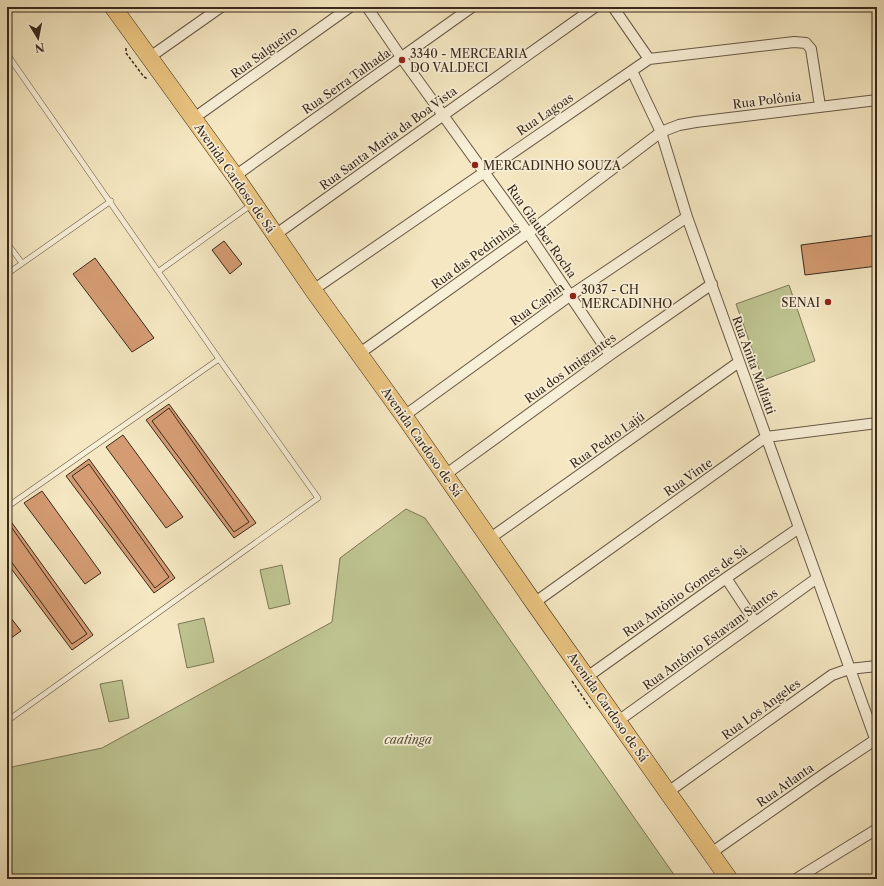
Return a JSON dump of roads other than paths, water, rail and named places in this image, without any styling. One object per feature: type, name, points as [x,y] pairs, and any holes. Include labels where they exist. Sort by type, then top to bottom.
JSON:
[{"type":"highway","name":"Avenida Cardoso de Sá","points":[[113,7],[235,176],[313,290],[360,353],[489,539],[729,879]]},
{"type":"street","points":[[150,57],[221,7]]},
{"type":"street","name":"Rua Salgueiro","points":[[194,118],[350,7]]},
{"type":"street","name":"Rua Glauber Rocha","points":[[367,7],[401,57],[528,233],[610,355]]},
{"type":"street","name":"Rua Serra Talhada","points":[[235,176],[472,7]]},
{"type":"street","name":"Rua Santa Maria da Boa Vista","points":[[275,235],[595,7]]},
{"type":"street","points":[[613,7],[650,59]]},
{"type":"street","name":"Rua Lagoas","points":[[313,290],[650,59],[801,42],[806,43],[811,49],[820,106]]},
{"type":"street","name":"Rua Anita Malfatti","points":[[632,71],[661,132],[687,217],[876,742]]},
{"type":"street","name":"Rua Polônia","points":[[661,132],[679,125],[696,122],[877,100]]},
{"type":"street","name":"Rua das Pedrinhas","points":[[360,353],[528,233],[661,132]]},
{"type":"street","name":"Rua Capim","points":[[404,416],[571,295],[687,217]]},
{"type":"street","name":"Rua dos Imigrantes","points":[[445,475],[610,355],[712,284]]},
{"type":"street","name":"Rua Pedro Lajú","points":[[489,539],[739,362]]},
{"type":"street","name":"Rua Vinte","points":[[534,602],[766,437],[877,423]]},
{"type":"street","name":"Rua Antônio Gomes de Sá","points":[[587,677],[799,528]]},
{"type":"street","points":[[726,578],[755,622]]},
{"type":"street","name":"Rua Antônio Estavam Santos","points":[[618,721],[817,578]]},
{"type":"street","name":"Rua Los Angeles","points":[[668,792],[832,675],[849,669],[877,666]]},
{"type":"street","name":"Rua Atlanta","points":[[711,853],[827,772],[876,742]]},
{"type":"street","points":[[796,879],[877,829]]},
{"type":"lane","points":[[7,54],[111,201],[219,359],[318,498],[7,721]]},
{"type":"lane","points":[[7,274],[111,201]]},
{"type":"lane","points":[[159,271],[254,203]]},
{"type":"lane","points":[[7,243],[22,264]]},
{"type":"lane","points":[[7,507],[219,359]]},
{"type":"place","name":"3340 - MERCEARIA DO VALDECI","points":[[402,60]]},
{"type":"place","name":"MERCADINHO SOUZA","points":[[475,165]]},
{"type":"place","name":"3037 - CH MERCADINHO","points":[[573,296]]},
{"type":"place","name":"SENAI","points":[[828,302]]},
{"type":"park label","name":"caatinga","points":[[408,739]]}]
